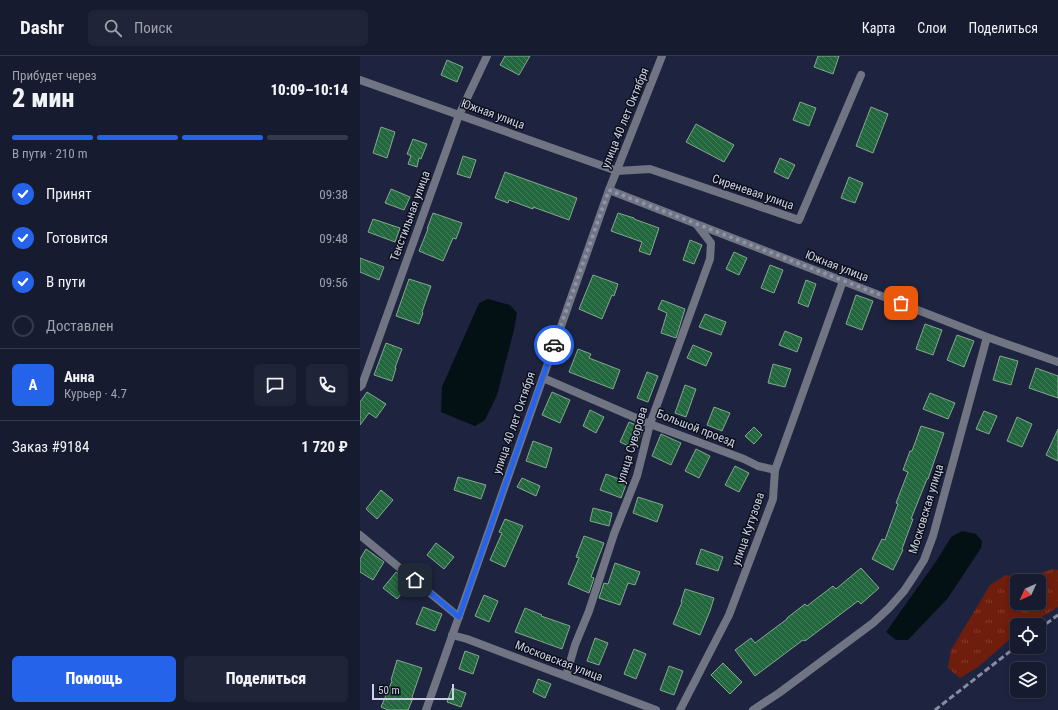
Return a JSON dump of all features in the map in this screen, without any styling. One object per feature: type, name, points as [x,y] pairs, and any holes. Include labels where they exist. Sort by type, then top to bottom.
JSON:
[{"type":"street","name":"Текстильная улица","points":[[360,387],[459,115],[487,56]]},
{"type":"street","name":"улица 40 лет Октября","points":[[426,710],[609,190],[662,56]]},
{"type":"street","name":"Сиреневая улица","points":[[617,172],[650,169],[799,220],[861,75]]},
{"type":"street","name":"Южная улица","points":[[360,80],[617,172]]},
{"type":"street","name":"Южная улица","points":[[609,190],[987,337],[1058,362]]},
{"type":"street","name":"улица Суворова","points":[[566,676],[575,645],[589,611],[614,534],[637,476],[650,424],[710,259],[711,242],[697,224]]},
{"type":"street","name":"улица Кутузова","points":[[680,710],[729,615],[773,499],[775,470],[844,281]]},
{"type":"street","name":"Московская улица","points":[[753,710],[779,693],[873,623],[894,602],[914,576],[924,560],[933,536],[987,337]]},
{"type":"street","name":"Большой проезд","points":[[543,378],[650,424],[744,458],[758,466],[775,470]]},
{"type":"street","points":[[360,535],[459,617]]},
{"type":"street","name":"Московская улица","points":[[452,635],[656,710]]},
{"type":"green space","points":[[1053,569],[1058,570],[1058,607],[1040,618],[1010,618],[1010,639],[978,667],[960,678],[948,668],[951,650],[990,585],[1006,575],[1010,576],[1010,610],[1046,610],[1046,574],[1038,574]]},
{"type":"shaded area","points":[[488,299],[510,305],[517,313],[497,395],[485,420],[475,426],[441,412],[442,387],[479,303]]},
{"type":"shaded area","points":[[962,531],[976,534],[982,541],[981,548],[948,598],[908,640],[896,640],[886,632],[937,560],[951,537]]},
{"type":"building","points":[[505,56],[530,56],[519,75],[500,65]]},
{"type":"building","points":[[818,56],[839,56],[833,74],[814,67]]},
{"type":"building","points":[[447,60],[463,67],[457,82],[441,75]]},
{"type":"building","points":[[800,102],[816,108],[809,126],[793,120]]},
{"type":"building","points":[[871,107],[888,114],[873,153],[856,146]]},
{"type":"building","points":[[696,124],[734,145],[724,162],[686,142]]},
{"type":"building","points":[[381,127],[395,132],[387,158],[373,153]]},
{"type":"building","points":[[413,139],[427,144],[421,159],[419,158],[417,167],[408,164],[411,156],[407,154]]},
{"type":"building","points":[[463,156],[476,160],[470,178],[457,174]]},
{"type":"building","points":[[780,158],[795,165],[788,179],[774,172]]},
{"type":"building","points":[[505,172],[577,198],[569,220],[533,207],[533,209],[509,200],[508,203],[495,198]]},
{"type":"building","points":[[849,177],[863,183],[855,203],[841,198]]},
{"type":"building","points":[[391,189],[410,197],[404,210],[385,203]]},
{"type":"building","points":[[433,213],[462,223],[456,239],[453,238],[443,261],[419,251]]},
{"type":"building","points":[[618,213],[659,228],[650,255],[639,251],[642,242],[611,231]]},
{"type":"building","points":[[373,219],[400,228],[395,242],[368,232]]},
{"type":"building","points":[[690,240],[702,245],[694,264],[683,260]]},
{"type":"building","points":[[734,252],[747,258],[739,275],[726,269]]},
{"type":"building","points":[[360,258],[384,267],[379,280],[360,272]]},
{"type":"building","points":[[770,265],[783,270],[774,293],[761,288]]},
{"type":"building","points":[[593,275],[618,284],[614,296],[612,295],[602,319],[579,309]]},
{"type":"building","points":[[409,279],[431,286],[419,324],[396,316]]},
{"type":"building","points":[[806,280],[816,284],[808,307],[798,303]]},
{"type":"building","points":[[856,295],[873,301],[862,330],[846,324]]},
{"type":"building","points":[[662,300],[685,309],[676,338],[661,333],[667,313],[658,309]]},
{"type":"building","points":[[705,314],[726,322],[721,335],[699,327]]},
{"type":"building","points":[[925,324],[942,330],[933,355],[916,349]]},
{"type":"building","points":[[785,331],[802,338],[797,352],[779,345]]},
{"type":"building","points":[[957,335],[974,341],[964,367],[947,360]]},
{"type":"building","points":[[386,343],[402,349],[392,381],[374,375]]},
{"type":"building","points":[[693,345],[712,353],[706,366],[687,358]]},
{"type":"building","points":[[578,349],[591,354],[589,358],[620,370],[613,389],[569,372]]},
{"type":"building","points":[[1000,356],[1018,361],[1011,385],[993,380]]},
{"type":"building","points":[[773,364],[791,369],[785,387],[768,383]]},
{"type":"building","points":[[1036,368],[1058,376],[1058,398],[1029,388]]},
{"type":"building","points":[[647,372],[658,376],[648,402],[637,398]]},
{"type":"building","points":[[685,385],[696,389],[686,417],[675,413]]},
{"type":"building","points":[[367,392],[386,404],[376,418],[369,413],[360,425],[360,402]]},
{"type":"building","points":[[552,392],[570,400],[560,423],[542,415]]},
{"type":"building","points":[[930,393],[955,403],[948,419],[923,409]]},
{"type":"building","points":[[714,407],[730,413],[722,431],[707,425]]},
{"type":"building","points":[[590,410],[604,417],[596,433],[583,426]]},
{"type":"building","points":[[984,411],[997,416],[989,434],[976,429]]},
{"type":"building","points":[[1017,417],[1032,424],[1022,447],[1007,441]]},
{"type":"building","points":[[629,422],[643,428],[635,449],[620,442]]},
{"type":"building","points":[[921,426],[944,433],[928,479],[911,519],[913,519],[902,549],[903,550],[893,570],[872,559],[882,539],[885,540],[898,504],[896,503],[908,472],[903,470]]},
{"type":"building","points":[[754,427],[762,435],[754,444],[745,436]]},
{"type":"building","points":[[1058,429],[1058,461],[1046,455]]},
{"type":"building","points":[[661,434],[681,443],[671,465],[652,456]]},
{"type":"building","points":[[533,441],[552,448],[546,468],[526,461]]},
{"type":"building","points":[[696,449],[710,456],[699,478],[685,471]]},
{"type":"building","points":[[735,466],[749,473],[739,492],[725,485]]},
{"type":"building","points":[[606,474],[627,482],[621,498],[600,490]]},
{"type":"building","points":[[458,477],[486,485],[481,499],[454,490]]},
{"type":"building","points":[[522,478],[540,486],[536,496],[517,487]]},
{"type":"building","points":[[381,490],[393,500],[377,519],[366,509]]},
{"type":"building","points":[[638,497],[663,505],[657,522],[633,513]]},
{"type":"building","points":[[593,508],[612,513],[609,526],[590,521]]},
{"type":"building","points":[[505,519],[523,526],[505,567],[490,560],[502,533],[499,532]]},
{"type":"building","points":[[584,536],[604,543],[591,577],[594,578],[589,593],[568,584],[579,558],[576,557]]},
{"type":"building","points":[[436,543],[454,557],[444,569],[427,555]]},
{"type":"building","points":[[366,549],[384,562],[373,580],[360,572],[360,559]]},
{"type":"building","points":[[701,549],[723,557],[718,571],[696,564]]},
{"type":"building","points":[[615,563],[640,572],[635,585],[628,583],[620,605],[599,598],[604,583],[608,584]]},
{"type":"building","points":[[861,568],[879,588],[861,604],[858,601],[755,676],[735,650],[751,638],[755,643],[805,604],[807,606],[833,586],[836,589]]},
{"type":"building","points":[[396,572],[410,583],[397,599],[383,588]]},
{"type":"building","points":[[685,589],[714,598],[700,635],[673,624],[682,602]]},
{"type":"building","points":[[484,595],[498,601],[489,622],[475,616]]},
{"type":"building","points":[[423,607],[442,614],[435,631],[416,624]]},
{"type":"building","points":[[525,608],[542,615],[541,616],[570,626],[562,649],[515,632]]},
{"type":"building","points":[[595,638],[608,643],[599,665],[587,661]]},
{"type":"building","points":[[634,649],[646,654],[636,679],[624,674]]},
{"type":"building","points":[[465,651],[479,656],[473,674],[459,669]]},
{"type":"building","points":[[397,660],[422,668],[408,710],[388,710],[381,707],[392,681],[391,680]]},
{"type":"building","points":[[723,663],[742,682],[730,694],[711,675]]},
{"type":"building","points":[[669,666],[683,671],[674,695],[660,690]]},
{"type":"building","points":[[538,679],[551,684],[545,698],[533,692]]},
{"type":"building","points":[[452,688],[466,693],[461,707],[447,702]]},
{"type":"railway","points":[[1046,624],[1058,615]]},
{"type":"railway","points":[[935,710],[1010,651]]},
{"type":"way so far","points":[[554,345],[609,190],[901,303]]},
{"type":"route","points":[[415,580],[459,617],[554,345]]}]
